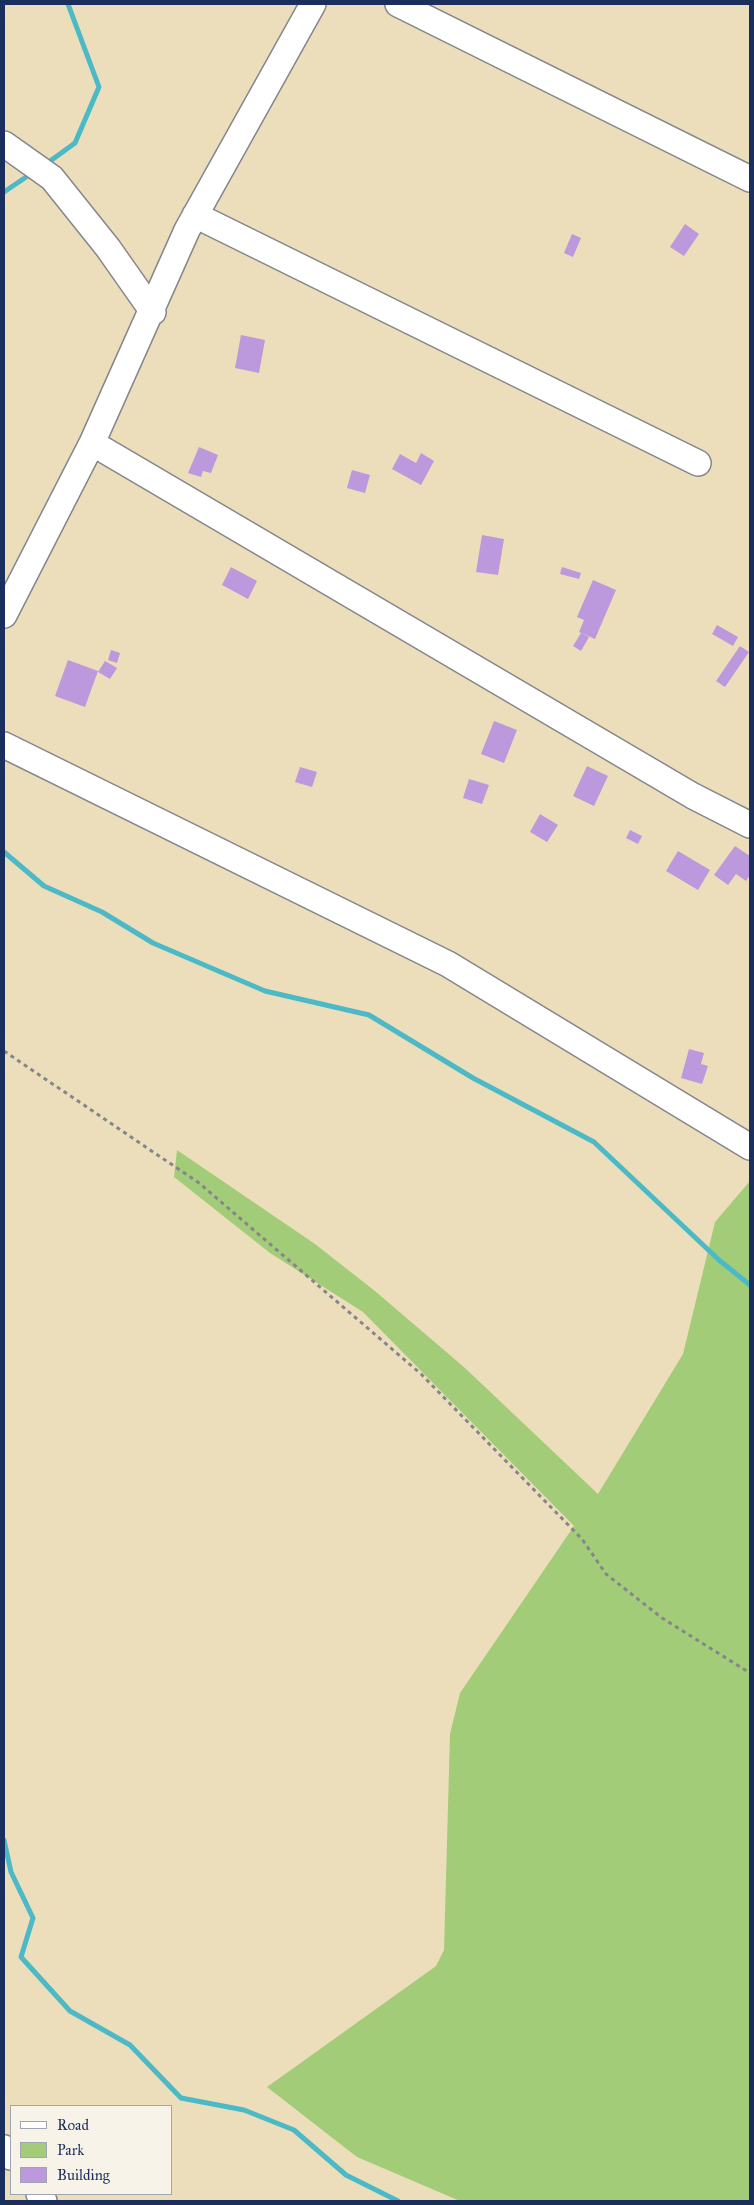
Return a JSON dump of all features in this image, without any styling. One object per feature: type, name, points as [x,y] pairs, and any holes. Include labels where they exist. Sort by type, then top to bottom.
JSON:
[{"type":"street","points":[[4,615],[92,443],[196,215],[313,4]]},
{"type":"street","points":[[398,4],[750,179]]},
{"type":"street","points":[[4,144],[52,178],[108,248],[153,312]]},
{"type":"street","points":[[196,215],[698,463]]},
{"type":"street","points":[[92,443],[693,796],[750,825]]},
{"type":"street","points":[[4,744],[448,964],[750,1146]]},
{"type":"path","points":[[4,1051],[199,1183],[421,1374],[582,1539],[606,1574],[662,1618],[750,1673]]},
{"type":"green space","points":[[177,1150],[315,1244],[375,1291],[465,1368],[598,1494],[683,1354],[715,1222],[750,1181],[750,2201],[460,2201],[357,2157],[267,2087],[436,1966],[444,1950],[450,1734],[460,1693],[574,1526],[363,1312],[270,1253],[174,1177]]},
{"type":"building","points":[[685,224],[699,234],[684,256],[670,247]]},
{"type":"building","points":[[572,234],[581,238],[573,257],[564,253]]},
{"type":"building","points":[[241,335],[265,340],[259,373],[235,368]]},
{"type":"building","points":[[199,447],[218,455],[211,473],[203,471],[201,477],[188,473]]},
{"type":"building","points":[[421,453],[434,461],[421,485],[392,469],[400,454],[416,463]]},
{"type":"building","points":[[352,470],[370,475],[365,493],[347,488]]},
{"type":"building","points":[[482,535],[504,539],[498,575],[476,572]]},
{"type":"building","points":[[231,567],[257,581],[248,599],[222,585]]},
{"type":"building","points":[[562,567],[581,573],[579,579],[560,574]]},
{"type":"building","points":[[593,580],[616,590],[595,639],[579,632],[584,620],[577,617]]},
{"type":"building","points":[[717,625],[738,637],[733,646],[712,634]]},
{"type":"building","points":[[581,633],[589,637],[581,651],[573,646]]},
{"type":"building","points":[[740,646],[749,652],[725,687],[716,681]]},
{"type":"building","points":[[111,650],[120,653],[117,663],[108,660]]},
{"type":"building","points":[[68,660],[98,671],[85,707],[55,696]]},
{"type":"building","points":[[105,661],[117,668],[110,679],[98,672]]},
{"type":"building","points":[[494,721],[517,730],[504,763],[481,754]]},
{"type":"building","points":[[587,766],[608,776],[594,806],[573,796]]},
{"type":"building","points":[[300,767],[317,772],[312,787],[295,782]]},
{"type":"building","points":[[469,779],[489,785],[482,804],[463,798]]},
{"type":"building","points":[[540,814],[558,825],[547,842],[530,832]]},
{"type":"building","points":[[630,830],[642,836],[638,844],[626,838]]},
{"type":"building","points":[[735,846],[750,856],[750,875],[746,881],[736,874],[728,885],[714,875]]},
{"type":"building","points":[[678,851],[710,870],[698,890],[666,871]]},
{"type":"building","points":[[689,1049],[704,1053],[701,1064],[708,1066],[702,1084],[681,1078]]},
{"type":"waterway","points":[[46,164],[75,143],[99,87],[68,4]]},
{"type":"waterway","points":[[4,192],[32,173]]},
{"type":"waterway","points":[[4,852],[44,886],[102,912],[153,943],[265,991],[369,1015],[473,1078],[594,1142],[719,1260],[750,1285]]},
{"type":"waterway","points":[[4,1840],[11,1872],[33,1918],[21,1957],[70,2011],[130,2045],[181,2098],[244,2110],[294,2130],[346,2175],[398,2201]]}]
